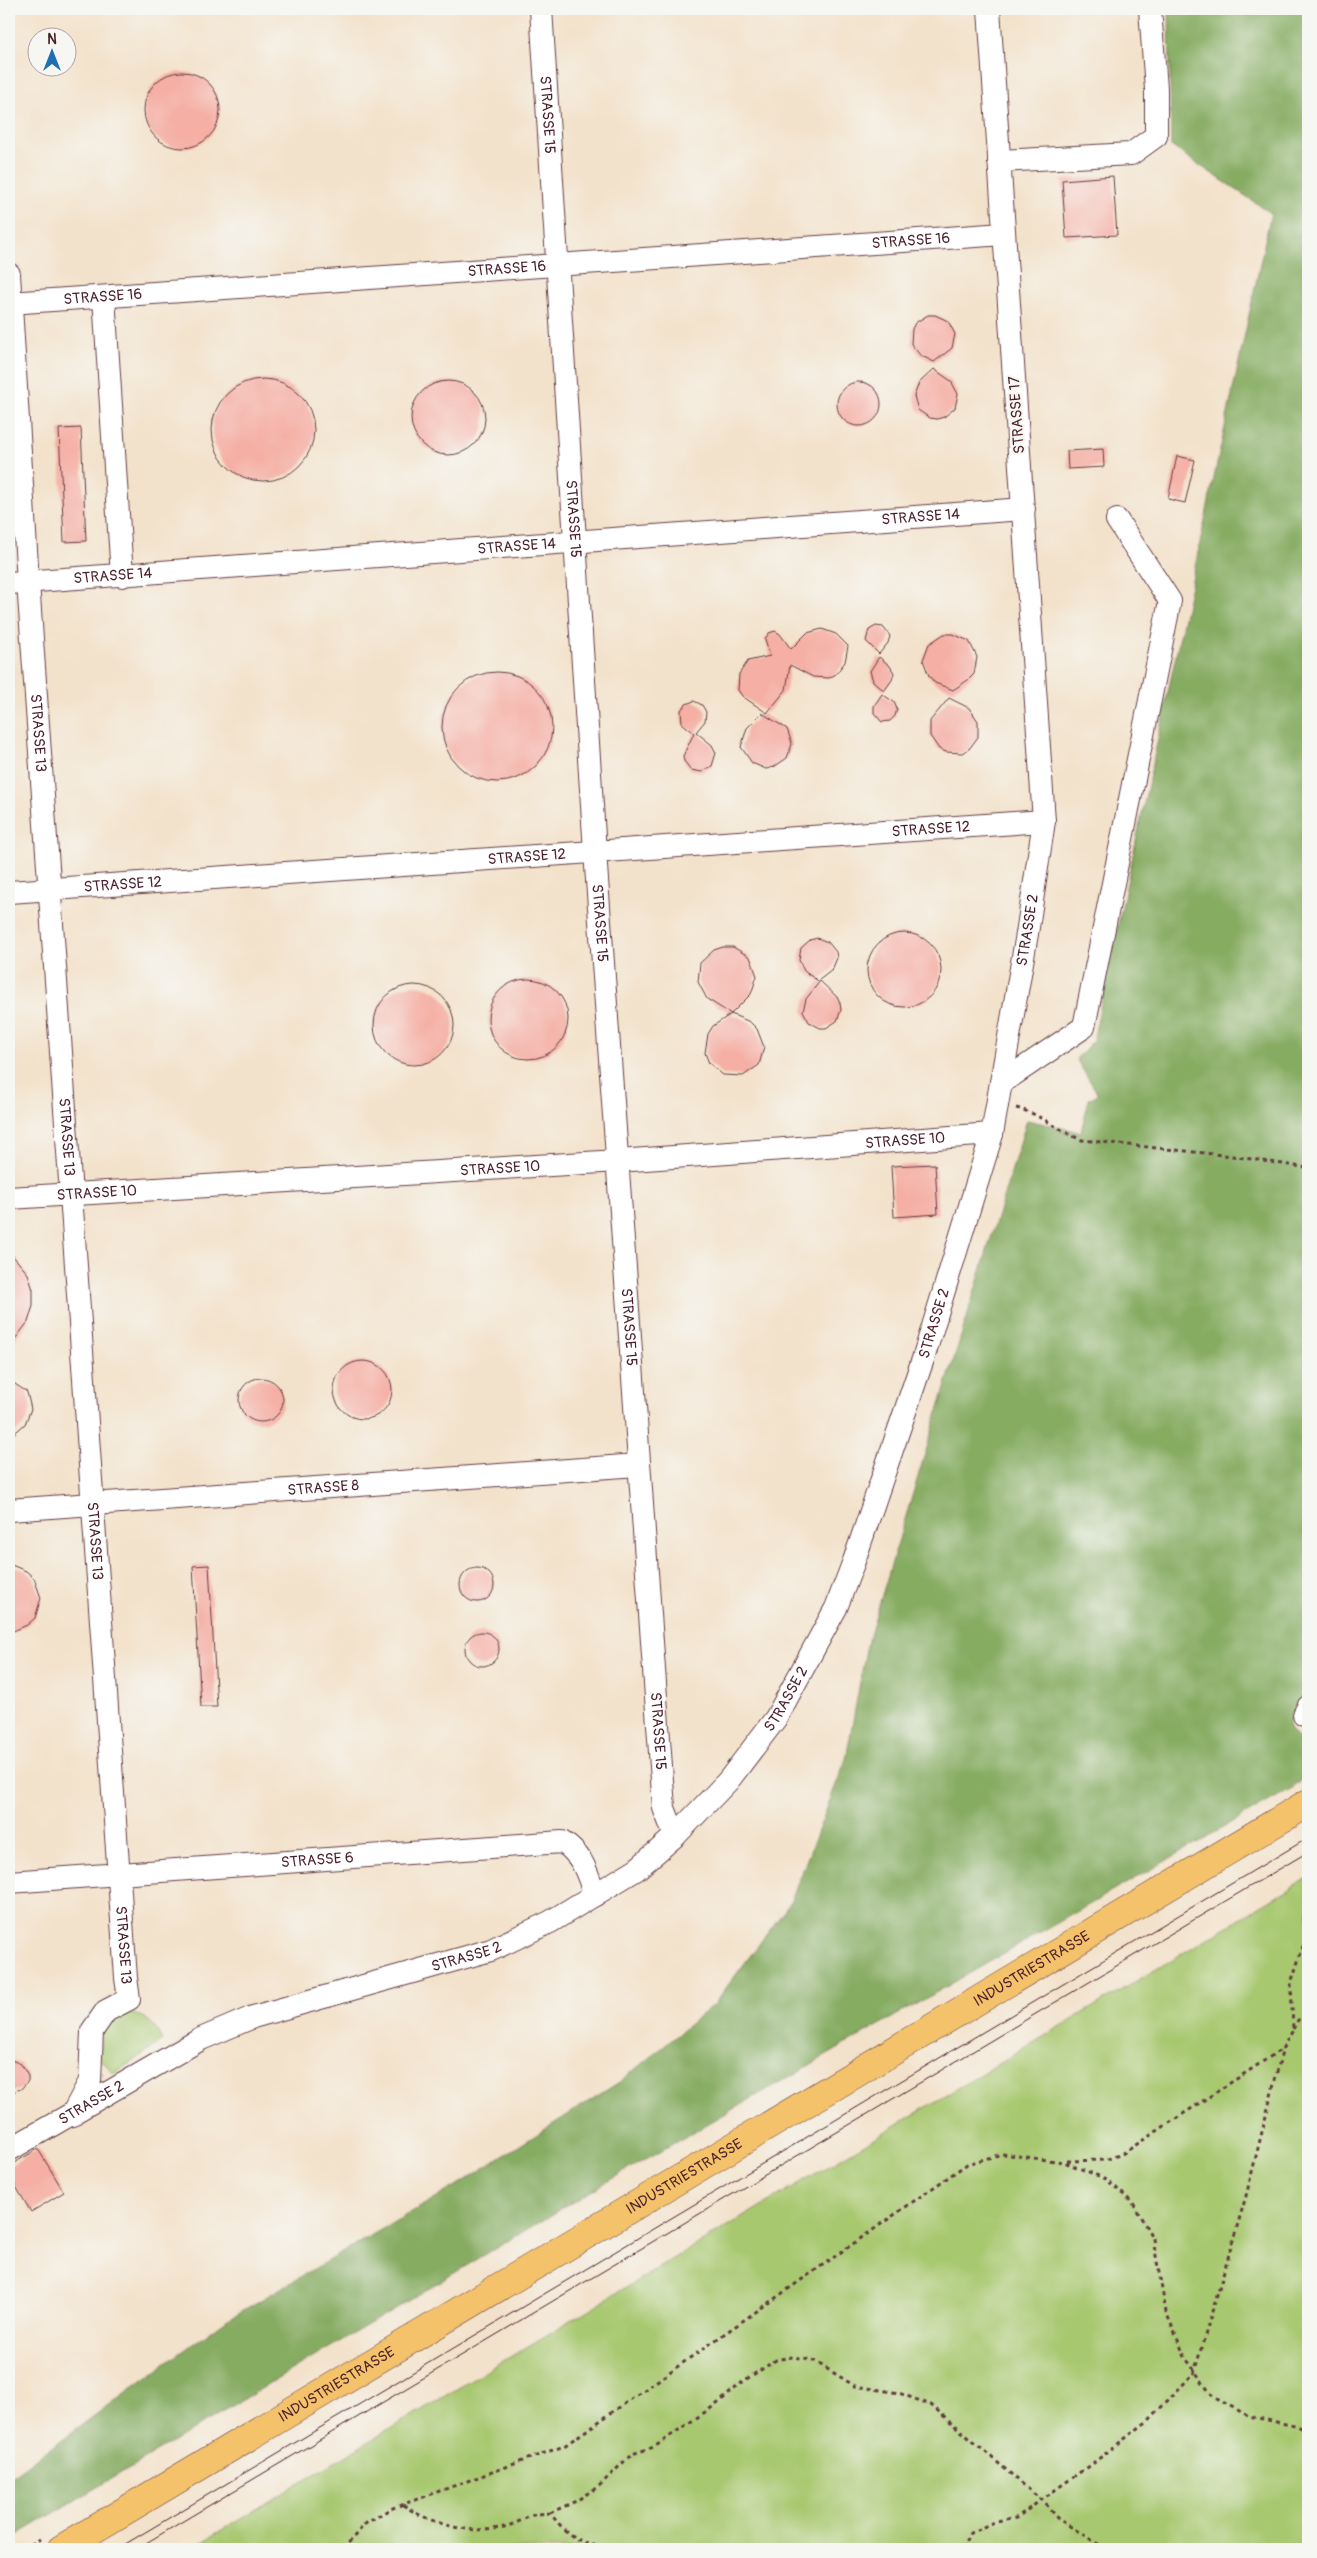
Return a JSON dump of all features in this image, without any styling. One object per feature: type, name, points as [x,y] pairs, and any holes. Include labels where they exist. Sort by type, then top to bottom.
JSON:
[{"type":"main road","name":"INDUSTRIESTRASSE","points":[[61,2549],[1308,1803]]},
{"type":"lane","name":"STRASSE 15","points":[[540,9],[595,852],[638,1465],[664,1808],[675,1836]]},
{"type":"lane","name":"STRASSE 17","points":[[989,9],[1044,820]]},
{"type":"lane","points":[[999,161],[1131,154],[1156,136],[1156,89],[1150,9]]},
{"type":"lane","name":"STRASSE 16","points":[[10,303],[1004,234]]},
{"type":"lane","name":"STRASSE 13","points":[[9,274],[18,583],[50,889],[118,1875],[129,1999],[106,2011],[92,2030],[90,2081],[72,2116]]},
{"type":"lane","points":[[104,297],[122,576]]},
{"type":"lane","name":"STRASSE 14","points":[[18,583],[1024,509]]},
{"type":"lane","points":[[1001,1083],[1084,1027],[1170,601],[1117,520]]},
{"type":"lane","name":"STRASSE 12","points":[[9,892],[1044,820]]},
{"type":"lane","name":"STRASSE 2","points":[[9,2150],[72,2116],[202,2039],[252,2018],[491,1950],[550,1922],[637,1869],[675,1836],[728,1781],[776,1718],[836,1608],[923,1359],[992,1134],[1044,820]]},
{"type":"lane","name":"STRASSE 10","points":[[9,1198],[618,1160],[992,1134]]},
{"type":"lane","name":"STRASSE 8","points":[[9,1510],[638,1465]]},
{"type":"lane","name":"STRASSE 6","points":[[9,1882],[562,1842],[575,1850],[583,1862],[595,1895]]},
{"type":"path","points":[[997,1107],[1026,1110],[1066,1134],[1082,1140],[1232,1156],[1308,1168]]},
{"type":"path","points":[[1293,2030],[1291,1983],[1308,1931]]},
{"type":"path","points":[[1304,1943],[1308,1947]]},
{"type":"path","points":[[962,2549],[970,2533],[992,2523],[1016,2518],[1149,2420],[1194,2374],[1248,2188],[1283,2048],[1298,2020],[1308,2011]]},
{"type":"path","points":[[343,2549],[364,2524],[403,2505],[564,2446],[967,2164],[1002,2154],[1064,2162],[1105,2160],[1122,2154],[1283,2048]]},
{"type":"path","points":[[1064,2162],[1106,2180],[1133,2203],[1153,2239],[1166,2312],[1194,2374],[1213,2397],[1249,2416],[1308,2429]]},
{"type":"path","points":[[403,2505],[418,2515],[442,2524],[462,2528],[489,2529],[513,2524],[531,2514],[550,2513],[576,2501],[591,2491],[621,2467],[632,2454],[654,2447],[717,2404],[744,2380],[776,2360],[791,2356],[811,2359],[855,2386],[899,2393],[931,2405],[1041,2500],[1058,2518],[1106,2549]]},
{"type":"path","points":[[550,2513],[572,2537],[587,2545],[614,2549]]},
{"type":"green space","points":[[1169,9],[1308,9],[1308,1696],[1294,1710],[1290,1719],[1289,1729],[1299,1741],[1308,1736],[1308,1775],[1294,1787],[601,2185],[9,2540],[9,2478],[223,2322],[456,2186],[621,2081],[714,2004],[790,1903],[846,1759],[867,1644],[1027,1120],[1081,1132],[1089,1099],[1098,1094],[1076,1059],[1093,1041],[1271,213],[1171,146]]},
{"type":"green space","points":[[1308,1878],[1308,2549],[190,2549]]},
{"type":"green space","points":[[124,2013],[137,2015],[148,2020],[156,2029],[162,2041],[114,2074],[100,2058],[101,2036],[105,2025],[109,2021]]},
{"type":"building","points":[[182,72],[197,75],[209,83],[217,95],[220,110],[217,125],[209,137],[197,145],[182,148],[167,145],[155,137],[147,125],[144,110],[147,95],[155,83],[167,75]]},
{"type":"building","points":[[1113,176],[1117,235],[1066,238],[1062,180]]},
{"type":"building","points":[[928,315],[935,315],[948,321],[955,334],[952,348],[934,362],[920,355],[911,344],[912,329],[915,323]]},
{"type":"building","points":[[934,369],[951,381],[958,394],[955,408],[944,417],[937,419],[930,418],[918,410],[914,396],[919,383]]},
{"type":"building","points":[[263,379],[283,383],[299,394],[310,410],[314,430],[310,450],[299,466],[283,477],[263,481],[243,477],[227,466],[216,450],[212,430],[216,410],[227,394],[243,383]]},
{"type":"building","points":[[448,381],[462,384],[474,392],[482,404],[485,418],[482,432],[474,444],[462,452],[448,455],[434,452],[422,444],[414,432],[411,418],[414,404],[422,392],[434,384]]},
{"type":"building","points":[[855,382],[863,382],[875,388],[881,404],[875,420],[863,426],[855,426],[843,420],[837,408],[837,400],[843,388]]},
{"type":"building","points":[[81,428],[86,541],[64,542],[59,429]]},
{"type":"building","points":[[1103,449],[1104,467],[1068,469],[1067,451]]},
{"type":"building","points":[[1177,456],[1195,460],[1185,503],[1168,499]]},
{"type":"building","points":[[876,626],[883,627],[890,636],[888,643],[879,654],[866,641],[869,630]]},
{"type":"building","points":[[822,629],[836,634],[848,646],[845,662],[836,674],[829,678],[813,677],[790,665],[786,690],[767,713],[742,696],[738,690],[739,674],[748,661],[770,656],[765,639],[769,633],[775,631],[780,634],[791,649],[807,633]]},
{"type":"building","points":[[944,634],[953,634],[969,641],[977,657],[974,674],[953,690],[935,683],[929,676],[923,660],[929,644]]},
{"type":"building","points":[[879,657],[890,666],[894,673],[892,680],[884,691],[873,681],[870,671]]},
{"type":"building","points":[[497,672],[518,676],[536,688],[548,706],[552,727],[548,748],[536,766],[518,778],[497,782],[476,778],[458,766],[446,748],[442,727],[446,706],[458,688],[476,676]]},
{"type":"building","points":[[882,694],[894,702],[897,709],[895,716],[890,721],[882,722],[874,713],[874,706]]},
{"type":"building","points":[[949,698],[969,708],[978,721],[978,737],[969,749],[962,753],[946,752],[939,749],[930,736],[930,721]]},
{"type":"building","points":[[694,701],[702,705],[706,712],[705,721],[696,732],[712,745],[716,753],[712,766],[702,772],[691,770],[684,761],[683,756],[694,733],[682,723],[681,710],[686,704]]},
{"type":"building","points":[[762,713],[787,729],[792,744],[787,758],[774,767],[766,769],[752,763],[741,747],[747,728]]},
{"type":"building","points":[[904,933],[918,936],[930,944],[938,956],[941,970],[938,984],[930,996],[918,1004],[904,1007],[890,1004],[878,996],[870,984],[867,970],[870,956],[878,944],[890,936]]},
{"type":"building","points":[[817,938],[828,942],[836,952],[837,958],[832,970],[818,981],[804,971],[799,960],[801,948],[810,940]]},
{"type":"building","points":[[723,947],[733,947],[750,957],[757,976],[751,994],[731,1014],[707,999],[698,982],[700,963],[714,950]]},
{"type":"building","points":[[528,979],[543,982],[556,991],[565,1004],[568,1019],[565,1034],[556,1047],[543,1056],[528,1059],[513,1056],[500,1047],[491,1034],[488,1019],[491,1004],[500,991],[513,982]]},
{"type":"building","points":[[820,981],[838,998],[841,1010],[837,1021],[826,1028],[820,1028],[809,1022],[803,1011],[806,999]]},
{"type":"building","points":[[414,985],[429,988],[442,997],[451,1010],[454,1025],[451,1040],[442,1053],[429,1062],[414,1065],[399,1062],[386,1053],[377,1040],[374,1025],[377,1010],[386,997],[399,988]]},
{"type":"building","points":[[731,1014],[750,1022],[757,1029],[764,1047],[759,1065],[743,1076],[723,1075],[709,1063],[705,1053],[708,1034],[713,1026]]},
{"type":"building","points":[[935,1164],[938,1214],[894,1217],[891,1166]]},
{"type":"building","points":[[9,1251],[28,1274],[33,1290],[33,1306],[28,1322],[9,1347]]},
{"type":"building","points":[[363,1361],[379,1366],[387,1374],[392,1390],[387,1406],[379,1414],[363,1419],[347,1414],[339,1406],[334,1390],[339,1374],[347,1366]]},
{"type":"building","points":[[257,1378],[265,1378],[277,1384],[283,1400],[277,1416],[265,1422],[257,1422],[245,1416],[239,1404],[239,1396],[245,1384]]},
{"type":"building","points":[[9,1380],[27,1392],[31,1409],[25,1424],[9,1438]]},
{"type":"building","points":[[9,1564],[26,1571],[34,1578],[41,1598],[35,1618],[27,1625],[9,1633]]},
{"type":"building","points":[[209,1565],[217,1707],[201,1707],[193,1566]]},
{"type":"building","points":[[477,1568],[484,1569],[489,1573],[493,1578],[493,1592],[489,1597],[484,1601],[477,1602],[470,1601],[465,1597],[461,1592],[460,1585],[461,1578],[465,1573],[470,1569]]},
{"type":"building","points":[[482,1632],[489,1633],[494,1637],[498,1642],[498,1656],[494,1661],[489,1665],[482,1666],[475,1665],[470,1661],[466,1656],[465,1649],[466,1642],[470,1637],[475,1633]]},
{"type":"building","points":[[9,2059],[21,2064],[28,2076],[28,2081],[21,2089],[9,2093]]},
{"type":"building","points":[[38,2149],[64,2192],[31,2212],[9,2175],[9,2166]]},
{"type":"tram line","points":[[117,2549],[1308,1838]]},
{"type":"tram line","points":[[136,2549],[1308,1852]]}]
